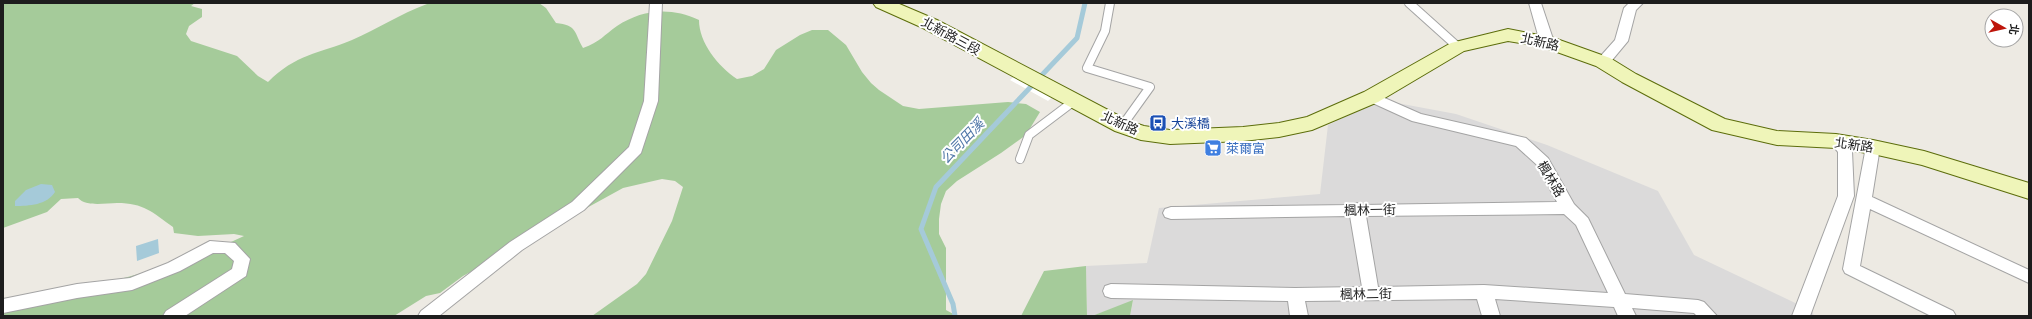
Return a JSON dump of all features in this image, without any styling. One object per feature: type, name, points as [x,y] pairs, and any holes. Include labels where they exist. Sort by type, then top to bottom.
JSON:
[{"type":"main road","name":"北新路三段","points":[[882,3],[930,24],[1054,91]]},
{"type":"main road","name":"北新路","points":[[1054,91],[1122,126],[1142,133],[1170,137],[1279,130],[1312,123],[1338,110],[1371,97],[1436,58],[1458,47],[1508,35],[1547,42],[1603,62],[1629,78],[1719,125],[1777,138],[1836,141],[1873,147],[1924,158],[2029,191]]},
{"type":"street","points":[[429,315],[516,246],[578,206],[636,149],[651,101],[653,38],[656,3]]},
{"type":"street","points":[[1535,3],[1547,42]]},
{"type":"street","points":[[1603,62],[1621,41],[1630,8],[1637,3]]},
{"type":"street","name":"楓林路","points":[[1371,97],[1418,118],[1521,142],[1543,162],[1568,208],[1582,222],[1627,316]]},
{"type":"street","points":[[1801,316],[1846,196],[1845,151],[1836,141]]},
{"type":"street","points":[[1873,147],[1851,269],[1947,316]]},
{"type":"street","points":[[1864,200],[2029,277]]},
{"type":"street","name":"楓林一街","points":[[1171,213],[1568,208]]},
{"type":"street","points":[[1357,210],[1371,294]]},
{"type":"street","points":[[3,306],[77,291],[132,284],[174,267],[210,247],[229,247],[242,259],[240,272],[172,316]]},
{"type":"street","name":"楓林二街","points":[[1111,291],[1295,295],[1484,292],[1620,300],[1698,307],[1708,316]]},
{"type":"street","points":[[1484,292],[1491,316]]},
{"type":"street","points":[[1295,295],[1299,316]]},
{"type":"lane","points":[[1110,3],[1105,31],[1087,68],[1150,87],[1122,126]]},
{"type":"lane","points":[[1409,3],[1458,47]]},
{"type":"lane","points":[[1020,159],[1028,135],[1074,101]]},
{"type":"shaded area","points":[[1381,100],[1456,114],[1547,145],[1658,191],[1694,255],[1812,311],[1814,316],[1130,316],[1133,301],[1092,316],[1087,316],[1086,266],[1147,263],[1159,208],[1320,194],[1328,125]]},
{"type":"green space","points":[[3,3],[195,3],[191,6],[202,9],[202,17],[189,26],[186,34],[191,41],[237,56],[258,76],[268,82],[278,73],[298,60],[352,40],[407,12],[427,4],[539,3],[546,8],[556,23],[563,24],[574,30],[583,48],[598,41],[627,20],[637,16],[657,12],[678,13],[699,20],[702,37],[711,53],[723,68],[737,79],[752,76],[764,69],[776,50],[800,35],[812,30],[828,30],[846,45],[862,72],[871,83],[903,106],[919,109],[1008,102],[1026,104],[1040,112],[1026,135],[957,181],[946,191],[941,204],[939,234],[946,248],[946,310],[957,316],[592,316],[637,284],[646,274],[672,221],[683,187],[675,181],[662,179],[623,188],[463,276],[440,293],[426,296],[394,316],[3,316],[3,307],[125,278],[156,269],[215,249],[244,236],[234,234],[198,236],[174,233],[173,227],[147,209],[126,203],[91,204],[81,201],[78,198],[61,199],[47,212],[3,228]]},
{"type":"green space","points":[[1086,266],[1087,316],[1021,316],[1044,271]]},
{"type":"green space","points":[[1133,300],[1130,316],[1092,316]]},
{"type":"water","points":[[41,184],[52,185],[55,192],[52,196],[37,204],[15,206],[15,201],[26,190]]},
{"type":"water","points":[[158,239],[159,253],[137,261],[136,246]]},
{"type":"pier","points":[[1023,69],[1061,89],[1048,101],[1010,80]]},
{"type":"waterway","name":"公司田溪","points":[[955,316],[953,304],[921,229],[936,187],[1077,38],[1085,3]]},
{"type":"place","name":"大溪橋","points":[[1158,123]]},
{"type":"place","name":"萊爾富","points":[[1213,148]]}]
